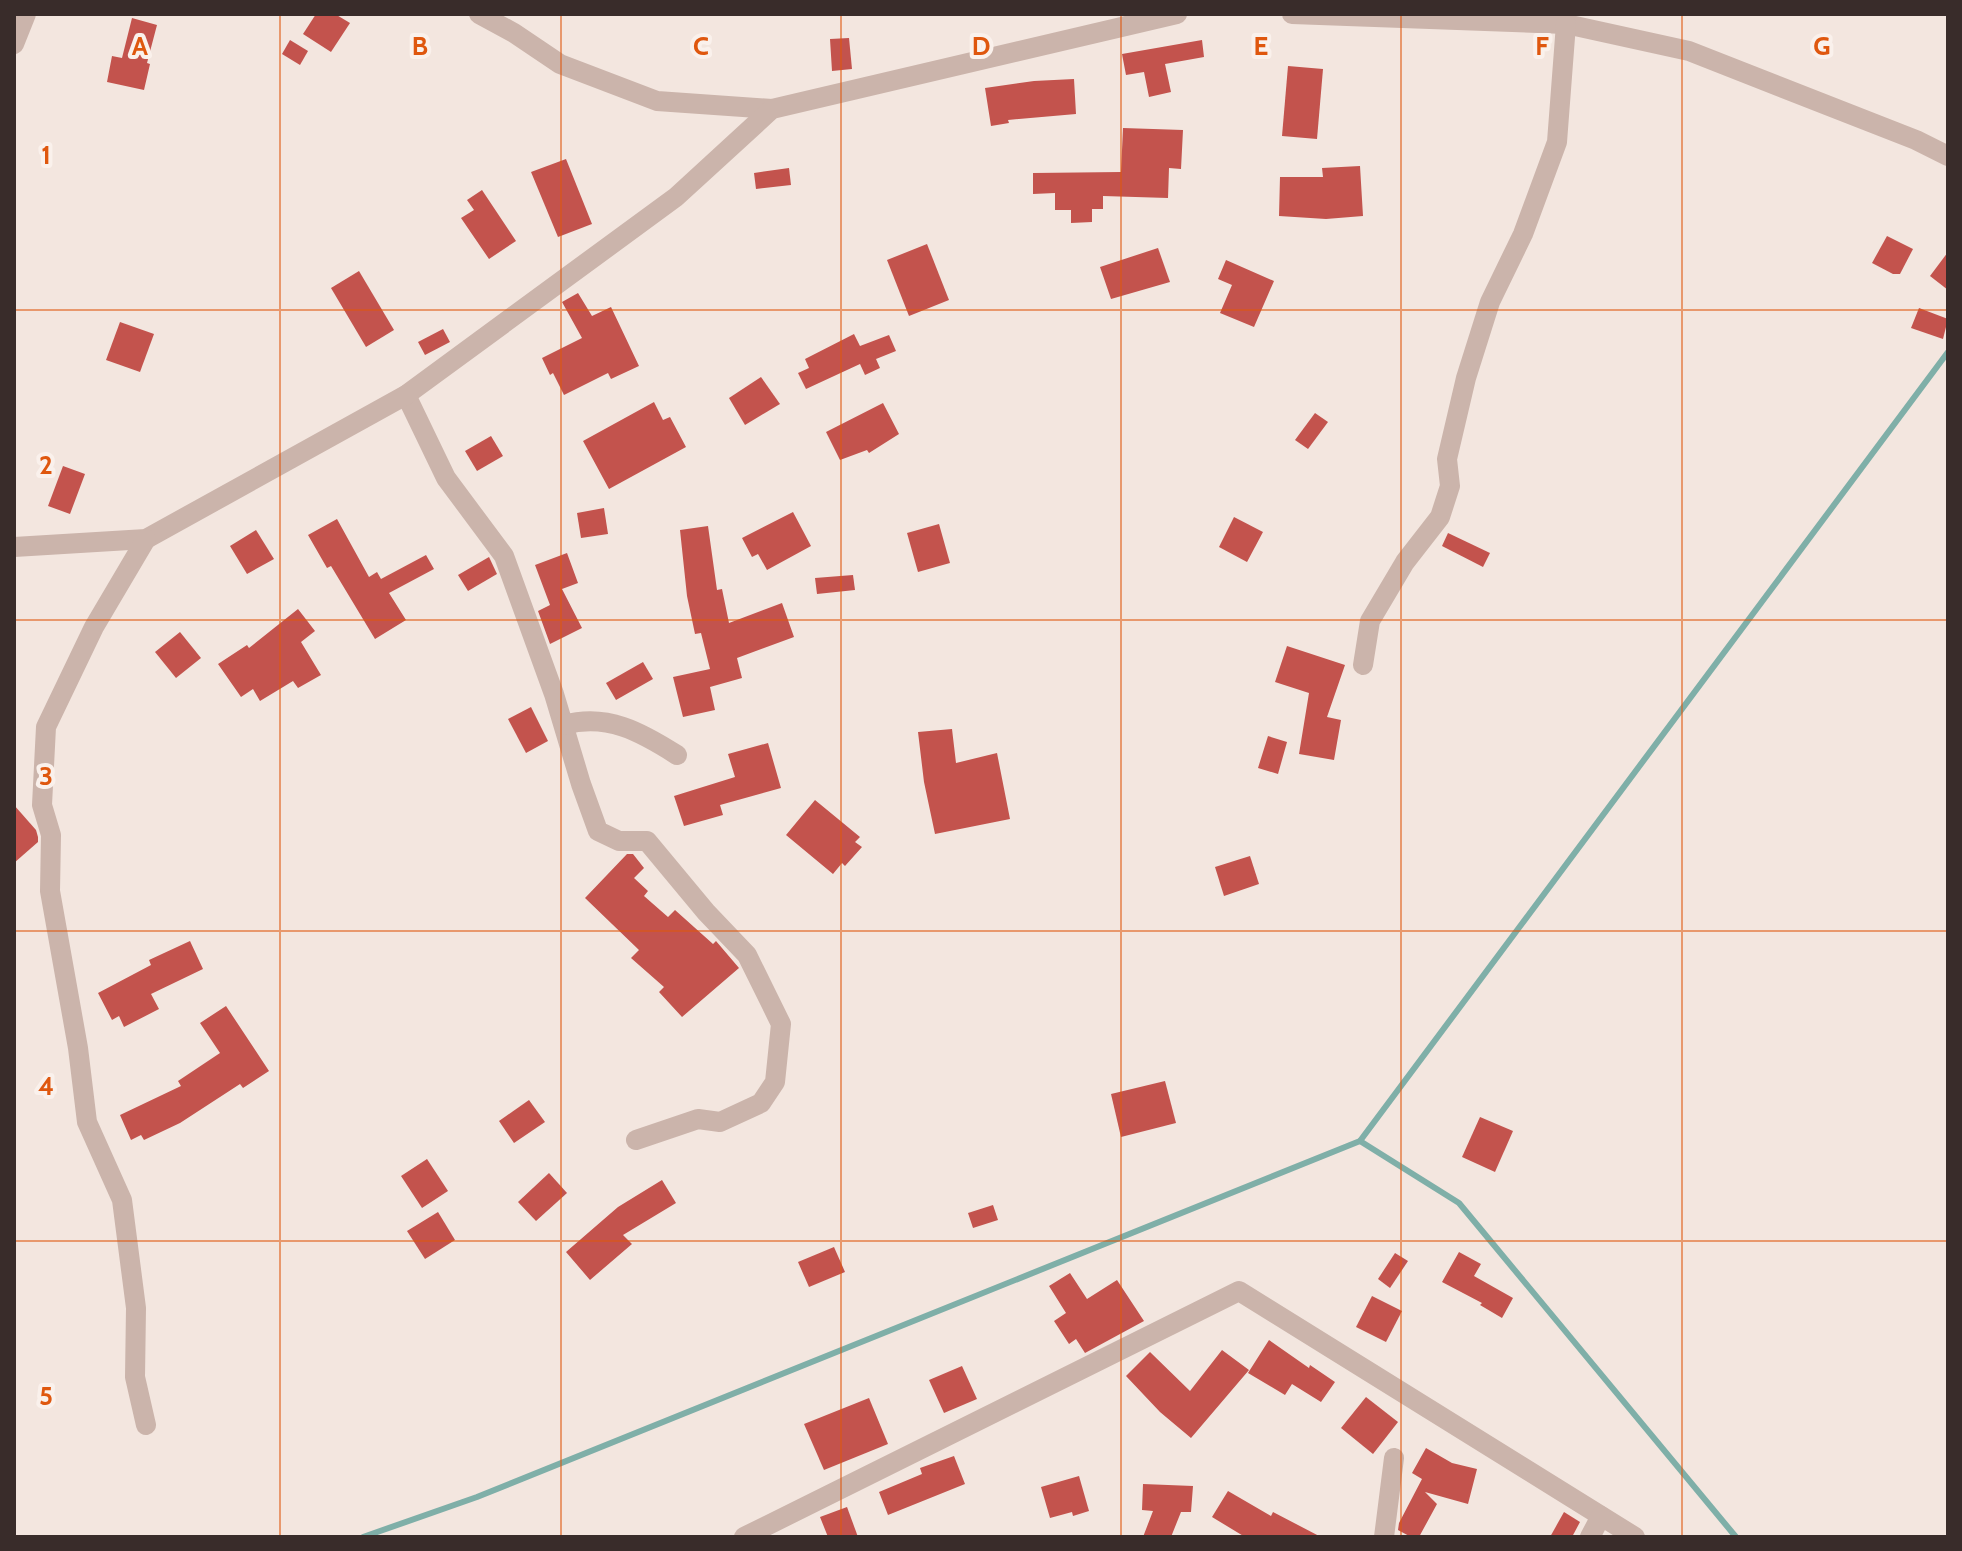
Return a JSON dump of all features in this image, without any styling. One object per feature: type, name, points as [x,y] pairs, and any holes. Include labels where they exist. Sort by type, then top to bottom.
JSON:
[{"type":"street","points":[[14,44],[26,14]]},
{"type":"street","points":[[479,14],[560,64],[657,101],[772,109],[1177,14]]},
{"type":"street","points":[[1292,14],[1566,24],[1595,22],[1689,51],[1916,140],[1948,156]]},
{"type":"street","points":[[1363,665],[1370,621],[1405,562],[1440,517],[1450,486],[1447,459],[1466,378],[1490,302],[1523,234],[1557,142],[1566,24]]},
{"type":"street","points":[[14,547],[146,539],[406,395],[676,197],[772,109]]},
{"type":"street","points":[[406,395],[446,478],[504,556],[598,831],[619,841],[647,841],[706,912],[747,955],[781,1024],[775,1082],[761,1103],[720,1122],[698,1119],[636,1140]]},
{"type":"street","points":[[146,539],[94,627],[46,727],[42,805],[51,835],[50,891],[78,1048],[87,1122],[122,1200],[136,1308],[135,1377],[146,1425]]},
{"type":"street","points":[[564,725],[605,720],[645,734],[677,755]]},
{"type":"street","points":[[744,1537],[1239,1291],[1635,1537]]},
{"type":"street","points":[[1384,1537],[1394,1458]]},
{"type":"street","points":[[1590,1537],[1601,1516]]},
{"type":"building","points":[[316,14],[335,14],[350,23],[331,52],[303,34]]},
{"type":"building","points":[[132,18],[157,25],[144,90],[107,82],[112,56],[122,58]]},
{"type":"building","points":[[849,38],[852,69],[832,71],[830,39]]},
{"type":"building","points":[[290,40],[308,51],[300,65],[282,54]]},
{"type":"building","points":[[1202,40],[1204,57],[1165,64],[1171,92],[1149,97],[1144,72],[1126,75],[1122,54]]},
{"type":"building","points":[[1288,66],[1323,69],[1317,139],[1282,136]]},
{"type":"building","points":[[1074,79],[1076,114],[1008,120],[1009,123],[991,126],[985,88]]},
{"type":"building","points":[[1123,128],[1183,130],[1181,169],[1169,168],[1168,198],[1103,196],[1103,209],[1092,209],[1092,222],[1071,223],[1071,210],[1055,210],[1055,193],[1033,194],[1033,173],[1121,172]]},
{"type":"building","points":[[566,159],[592,224],[558,237],[531,172]]},
{"type":"building","points":[[1360,166],[1363,216],[1326,219],[1279,216],[1280,177],[1323,177],[1322,168]]},
{"type":"building","points":[[789,168],[791,185],[756,189],[754,173]]},
{"type":"building","points":[[482,190],[516,241],[489,259],[461,218],[474,210],[467,200]]},
{"type":"building","points":[[1887,236],[1913,249],[1900,274],[1893,274],[1872,263]]},
{"type":"building","points":[[927,244],[949,300],[909,316],[887,260]]},
{"type":"building","points":[[1158,248],[1170,282],[1111,299],[1100,267]]},
{"type":"building","points":[[1948,252],[1948,290],[1930,276]]},
{"type":"building","points":[[1226,260],[1274,281],[1254,327],[1220,313],[1232,285],[1218,279]]},
{"type":"building","points":[[359,271],[394,330],[366,347],[331,288]]},
{"type":"building","points":[[578,293],[592,316],[611,307],[639,366],[611,379],[608,373],[564,395],[542,358],[582,338],[562,302]]},
{"type":"building","points":[[1919,308],[1948,319],[1943,339],[1911,328]]},
{"type":"building","points":[[120,322],[154,334],[140,372],[106,360]]},
{"type":"building","points":[[443,329],[450,342],[425,355],[418,342]]},
{"type":"building","points":[[854,334],[860,346],[889,335],[896,351],[876,359],[880,368],[865,375],[860,364],[806,389],[798,373],[809,368],[805,359]]},
{"type":"building","points":[[761,377],[780,404],[745,425],[729,398]]},
{"type":"building","points":[[654,402],[663,420],[670,417],[686,447],[609,489],[583,441]]},
{"type":"building","points":[[883,403],[899,434],[869,453],[867,450],[840,460],[826,432]]},
{"type":"building","points":[[1315,413],[1328,422],[1308,449],[1295,440]]},
{"type":"building","points":[[491,436],[503,456],[477,471],[465,451]]},
{"type":"building","points":[[63,466],[85,474],[70,514],[48,506]]},
{"type":"building","points":[[604,508],[608,534],[581,538],[577,513]]},
{"type":"building","points":[[793,512],[811,546],[767,570],[758,554],[752,557],[742,538]]},
{"type":"building","points":[[1234,517],[1263,532],[1247,562],[1219,547]]},
{"type":"building","points":[[337,519],[369,577],[377,572],[381,579],[426,555],[434,569],[389,593],[406,620],[375,639],[331,566],[327,568],[308,535]]},
{"type":"building","points":[[939,524],[950,563],[918,572],[907,533]]},
{"type":"building","points":[[708,526],[717,590],[722,589],[729,623],[782,603],[794,637],[737,658],[742,678],[710,687],[715,710],[683,717],[673,677],[710,669],[701,633],[695,634],[687,596],[680,530]]},
{"type":"building","points":[[256,530],[274,559],[247,574],[230,546]]},
{"type":"building","points":[[1448,533],[1490,553],[1483,567],[1442,546]]},
{"type":"building","points":[[567,553],[578,583],[562,589],[582,628],[550,644],[538,611],[550,605],[535,565]]},
{"type":"building","points":[[489,557],[497,574],[468,591],[458,575]]},
{"type":"building","points":[[853,575],[855,590],[817,594],[815,578]]},
{"type":"building","points":[[298,609],[315,631],[301,642],[321,675],[298,688],[293,681],[260,701],[253,689],[241,697],[218,664],[247,645],[249,648]]},
{"type":"building","points":[[180,632],[201,658],[176,678],[155,652]]},
{"type":"building","points":[[1287,646],[1345,665],[1327,717],[1341,720],[1334,760],[1299,754],[1309,693],[1275,682]]},
{"type":"building","points":[[643,662],[653,679],[616,700],[606,683]]},
{"type":"building","points":[[531,707],[548,741],[526,753],[508,719]]},
{"type":"building","points":[[952,729],[956,763],[997,753],[1010,819],[935,834],[918,732]]},
{"type":"building","points":[[1268,736],[1287,742],[1278,774],[1258,768]]},
{"type":"building","points":[[768,743],[781,788],[720,805],[723,815],[684,826],[674,796],[735,777],[728,754]]},
{"type":"building","points":[[815,800],[860,837],[855,842],[862,847],[833,874],[786,835]]},
{"type":"building","points":[[14,805],[36,830],[38,842],[14,863]]},
{"type":"building","points":[[627,854],[633,854],[644,868],[634,878],[648,891],[644,896],[668,917],[675,910],[713,944],[716,941],[739,968],[682,1017],[659,992],[664,987],[631,958],[639,950],[585,898]]},
{"type":"building","points":[[1250,856],[1259,884],[1224,896],[1215,867]]},
{"type":"building","points":[[190,941],[203,969],[151,994],[159,1009],[124,1027],[119,1016],[112,1020],[98,993],[151,965],[149,960]]},
{"type":"building","points":[[226,1006],[269,1071],[243,1088],[240,1084],[180,1123],[144,1140],[141,1135],[131,1140],[120,1115],[181,1086],[178,1081],[220,1053],[200,1023]]},
{"type":"building","points":[[1165,1081],[1176,1123],[1121,1137],[1111,1094]]},
{"type":"building","points":[[529,1100],[545,1122],[514,1143],[499,1121]]},
{"type":"building","points":[[1480,1117],[1513,1131],[1495,1172],[1462,1157]]},
{"type":"building","points":[[427,1159],[448,1191],[422,1208],[401,1176]]},
{"type":"building","points":[[549,1173],[567,1193],[536,1221],[518,1202]]},
{"type":"building","points":[[662,1180],[676,1203],[623,1235],[632,1244],[590,1280],[566,1252],[618,1207]]},
{"type":"building","points":[[993,1205],[998,1220],[973,1228],[968,1213]]},
{"type":"building","points":[[438,1212],[455,1240],[425,1259],[407,1231]]},
{"type":"building","points":[[834,1247],[845,1272],[809,1287],[798,1262]]},
{"type":"building","points":[[1459,1252],[1481,1264],[1474,1276],[1513,1298],[1502,1318],[1480,1305],[1482,1303],[1442,1282]]},
{"type":"building","points":[[1395,1253],[1408,1261],[1390,1288],[1378,1279]]},
{"type":"building","points":[[1070,1273],[1087,1299],[1117,1280],[1144,1321],[1085,1353],[1076,1339],[1069,1344],[1054,1321],[1066,1313],[1049,1286]]},
{"type":"building","points":[[1372,1296],[1402,1311],[1386,1342],[1356,1327]]},
{"type":"building","points":[[1269,1340],[1335,1382],[1321,1402],[1292,1384],[1285,1395],[1248,1373]]},
{"type":"building","points":[[1222,1350],[1249,1370],[1191,1438],[1160,1412],[1126,1376],[1150,1352],[1190,1391]]},
{"type":"building","points":[[962,1366],[977,1399],[944,1413],[929,1380]]},
{"type":"building","points":[[1366,1397],[1398,1422],[1373,1454],[1341,1428]]},
{"type":"building","points":[[869,1398],[888,1444],[824,1470],[804,1424]]},
{"type":"building","points":[[1426,1448],[1452,1463],[1477,1469],[1468,1504],[1425,1492],[1437,1504],[1419,1537],[1411,1537],[1398,1530],[1399,1523],[1422,1479],[1412,1473]]},
{"type":"building","points":[[954,1456],[965,1484],[888,1515],[879,1492],[922,1474],[920,1468]]},
{"type":"building","points":[[1079,1476],[1089,1511],[1050,1518],[1041,1487]]},
{"type":"building","points":[[1143,1484],[1193,1486],[1191,1512],[1181,1512],[1171,1537],[1143,1537],[1153,1511],[1142,1510]]},
{"type":"building","points":[[1228,1491],[1271,1516],[1273,1512],[1321,1537],[1245,1537],[1212,1517]]},
{"type":"building","points":[[847,1507],[858,1537],[828,1537],[820,1517]]},
{"type":"building","points":[[1564,1512],[1580,1522],[1572,1537],[1550,1537]]},
{"type":"waterway","points":[[363,1537],[477,1497],[1360,1141],[1948,352]]},
{"type":"waterway","points":[[1360,1141],[1459,1203],[1736,1537]]}]
